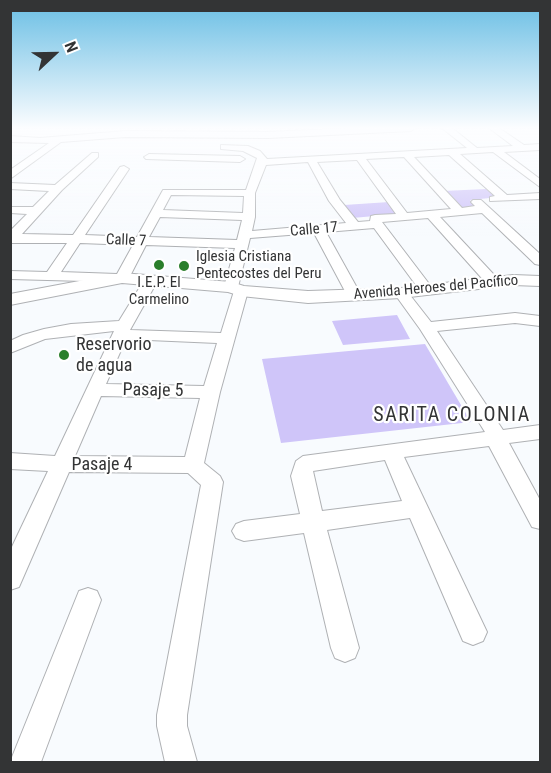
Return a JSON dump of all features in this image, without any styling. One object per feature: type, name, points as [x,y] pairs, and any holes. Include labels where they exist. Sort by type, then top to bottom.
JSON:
[{"type":"street","points":[[10,176],[25,164]]},
{"type":"street","points":[[11,238],[58,188],[85,164]]},
{"type":"street","points":[[181,762],[172,715],[212,482],[193,465],[236,289],[243,240],[249,217],[250,193],[261,164]]},
{"type":"street","points":[[313,164],[335,201],[355,226]]},
{"type":"street","points":[[365,164],[404,216]]},
{"type":"street","points":[[415,164],[459,211]]},
{"type":"street","points":[[466,164],[504,198]]},
{"type":"street","points":[[514,164],[540,184]]},
{"type":"street","points":[[51,276],[124,169]]},
{"type":"street","points":[[10,186],[58,188]]},
{"type":"street","points":[[10,275],[122,278],[167,192],[250,193]]},
{"type":"street","points":[[537,199],[504,198],[476,201],[540,261]]},
{"type":"street","name":"Calle 17","points":[[243,240],[355,226],[404,216],[485,209]]},
{"type":"street","points":[[10,210],[36,211]]},
{"type":"street","points":[[156,213],[249,217]]},
{"type":"street","points":[[431,214],[492,281]]},
{"type":"street","points":[[376,222],[426,289]]},
{"type":"street","points":[[319,230],[354,295]]},
{"type":"street","name":"Calle 7","points":[[11,238],[142,241],[243,240]]},
{"type":"street","name":"Avenida Heroes del Pacífico","points":[[10,300],[122,278],[308,297],[401,293],[492,281],[540,281]]},
{"type":"street","points":[[10,579],[123,330],[151,280]]},
{"type":"street","points":[[401,293],[427,327],[498,437],[500,447],[540,520]]},
{"type":"street","points":[[427,327],[515,318],[540,321]]},
{"type":"street","points":[[10,348],[29,338],[71,329],[123,330],[225,338]]},
{"type":"street","name":"Pasaje 5","points":[[95,390],[211,392]]},
{"type":"street","points":[[345,648],[302,476],[303,467],[310,462],[540,432]]},
{"type":"street","points":[[392,453],[473,632]]},
{"type":"street","name":"Pasaje 4","points":[[10,461],[62,464],[193,465]]},
{"type":"street","points":[[244,531],[418,508]]},
{"type":"street","points":[[25,762],[88,600]]},
{"type":"shaded area","points":[[486,189],[494,195],[490,198],[470,200],[475,206],[460,209],[443,191]]},
{"type":"shaded area","points":[[389,202],[398,214],[352,218],[344,205]]},
{"type":"shaded area","points":[[397,315],[410,339],[343,345],[332,321]]},
{"type":"shaded area","points":[[425,344],[471,422],[281,443],[262,359]]},
{"type":"place","name":"I.E.P. El Carmelino","points":[[159,265]]},
{"type":"place","name":"Iglesia Cristiana Pentecostes del Peru","points":[[184,266]]},
{"type":"place","name":"Reservorio de agua","points":[[64,355]]},
{"type":"district","name":"SARITA COLONIA","points":[[452,416]]}]
